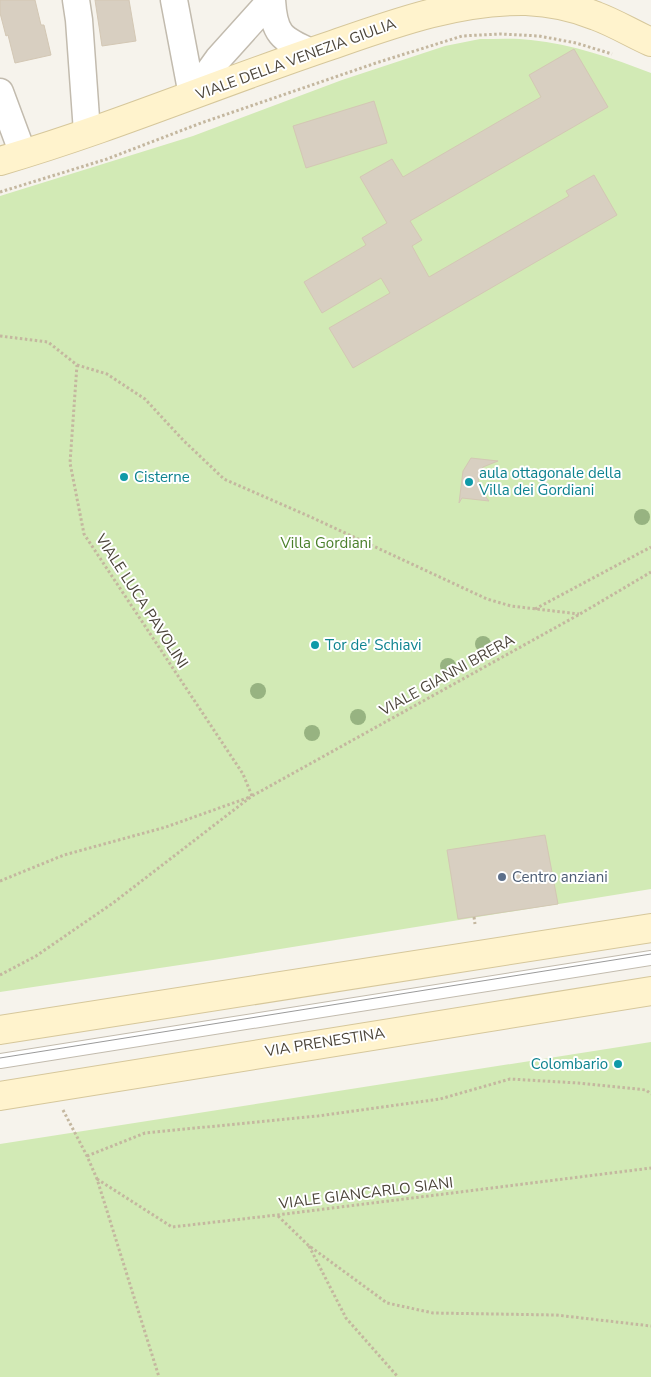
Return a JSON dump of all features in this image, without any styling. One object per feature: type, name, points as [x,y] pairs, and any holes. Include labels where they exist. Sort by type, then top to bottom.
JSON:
[{"type":"main road","name":"VIALE DELLA VENEZIA GIULIA","points":[[12,158],[311,52],[458,4],[499,0],[528,1],[563,6],[598,16],[651,25]]},
{"type":"main road","name":"VIALE DELLA VENEZIA GIULIA","points":[[598,16],[651,42]]},
{"type":"main road","points":[[0,1030],[651,928]]},
{"type":"main road","name":"VIA PRENESTINA","points":[[0,1096],[651,991]]},
{"type":"street","points":[[76,0],[87,132]]},
{"type":"street","points":[[271,0],[276,25],[283,38],[311,52]]},
{"type":"street","points":[[192,95],[218,59],[271,0]]},
{"type":"street","points":[[174,1],[192,95]]},
{"type":"street","points":[[0,92],[12,158]]},
{"type":"lane","points":[[0,1062],[651,958]]},
{"type":"path","points":[[0,192],[107,159],[200,123],[462,36],[500,34],[539,36],[619,56]]},
{"type":"path","points":[[0,336],[48,342],[77,365],[107,374],[145,399],[183,440],[224,479],[487,599],[510,606],[534,610],[580,614]]},
{"type":"path","name":"VIALE LUCA PAVOLINI","points":[[77,365],[70,463],[84,534],[243,774],[252,796]]},
{"type":"path","points":[[534,610],[651,547]]},
{"type":"path","name":"VIALE GIANNI BRERA","points":[[252,796],[580,614],[651,572]]},
{"type":"path","points":[[0,881],[64,855],[166,827],[252,796]]},
{"type":"path","points":[[0,975],[36,956],[113,903],[252,796]]},
{"type":"path","points":[[474,916],[475,924]]},
{"type":"path","points":[[87,1156],[145,1133],[318,1116],[440,1099],[510,1079],[578,1083],[651,1092]]},
{"type":"path","points":[[66,1115],[97,1179],[160,1377]]},
{"type":"path","name":"VIALE GIANCARLO SIANI","points":[[97,1179],[172,1227],[651,1168]]},
{"type":"path","points":[[277,1215],[308,1245],[387,1302],[434,1314],[556,1315],[651,1326]]},
{"type":"path","points":[[308,1245],[346,1318],[398,1377]]},
{"type":"green space","name":"Villa Gordiani","points":[[480,39],[525,39],[562,45],[607,57],[651,73],[651,889],[213,960],[0,992],[0,196],[193,136],[342,80],[445,46]]},
{"type":"green space","points":[[651,1042],[651,1377],[0,1377],[0,1144]]},
{"type":"building","points":[[0,0],[35,0],[41,25],[44,25],[51,55],[15,63],[0,13]]},
{"type":"building","points":[[95,0],[129,0],[136,41],[102,46]]},
{"type":"building","points":[[574,49],[608,107],[410,221],[422,240],[412,246],[429,277],[569,196],[566,191],[594,175],[617,215],[353,368],[329,328],[390,293],[381,278],[322,313],[304,282],[366,245],[362,238],[387,223],[360,177],[392,159],[403,177],[541,97],[529,75]]},
{"type":"building","points":[[374,101],[387,143],[306,168],[293,126]]},
{"type":"building","name":"aula ottagonale della Villa dei Gordiani","points":[[471,458],[498,461],[483,467],[478,475],[479,488],[489,501],[462,498],[459,503],[463,471]]},
{"type":"building","name":"Centro anziani","points":[[545,835],[558,904],[458,919],[447,850]]},
{"type":"tram line","points":[[0,1058],[651,954]]},
{"type":"place","name":"Cisterne","points":[[124,477]]},
{"type":"place","name":"aula ottagonale della Villa dei Gordiani","points":[[469,482]]},
{"type":"place","name":"Tor de' Schiavi","points":[[315,645]]},
{"type":"place","name":"Centro anziani","points":[[502,877]]},
{"type":"place","name":"Colombario","points":[[618,1064]]}]
